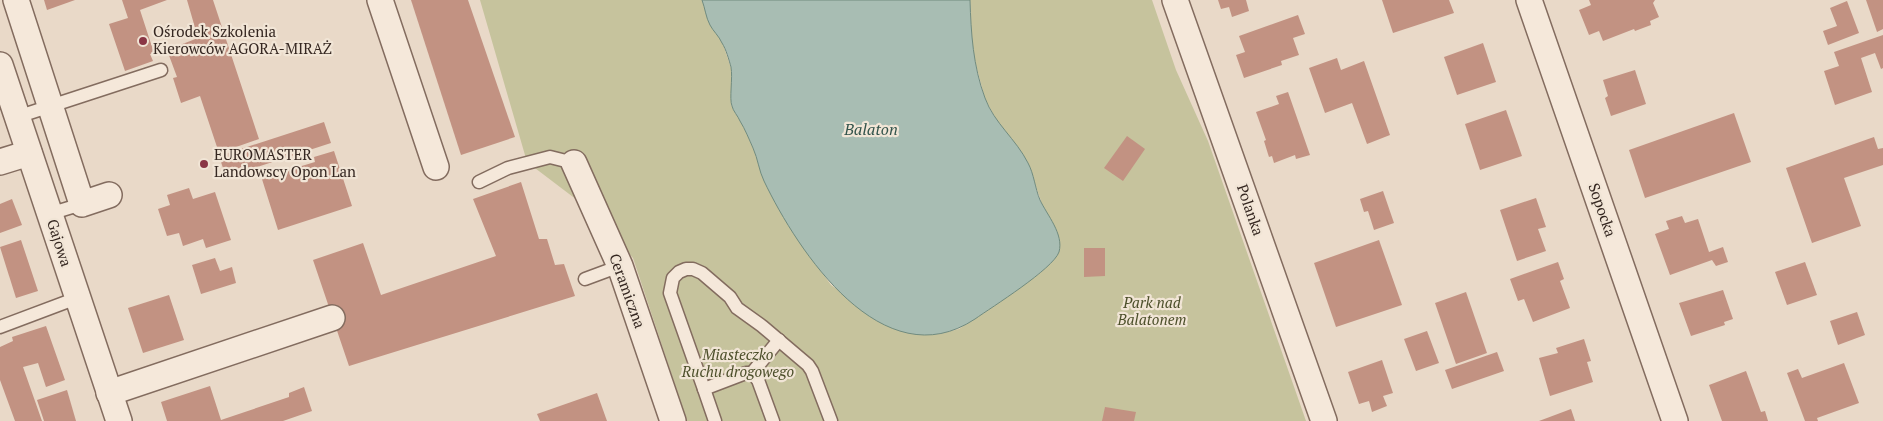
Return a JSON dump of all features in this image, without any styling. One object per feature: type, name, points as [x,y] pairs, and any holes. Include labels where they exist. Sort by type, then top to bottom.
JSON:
[{"type":"street","points":[[16,0],[82,204],[109,195]]},
{"type":"street","points":[[380,0],[436,167]]},
{"type":"street","name":"Polanka","points":[[1175,0],[1324,421]]},
{"type":"street","name":"Sopocka","points":[[1529,0],[1675,421]]},
{"type":"street","name":"Gajowa","points":[[0,65],[119,421]]},
{"type":"street","points":[[0,162],[29,153]]},
{"type":"street","name":"Ceramiczna","points":[[574,163],[620,266],[673,421]]},
{"type":"street","points":[[109,393],[332,318]]},
{"type":"lane","points":[[17,117],[161,70]]},
{"type":"lane","points":[[479,182],[508,168],[550,157],[574,163]]},
{"type":"lane","points":[[49,214],[82,204]]},
{"type":"lane","points":[[585,279],[620,266]]},
{"type":"lane","points":[[715,421],[670,293],[673,278],[679,272],[686,269],[693,269],[702,273],[730,297],[737,308],[808,365],[830,421]]},
{"type":"lane","points":[[0,327],[77,298]]},
{"type":"lane","points":[[752,373],[779,340]]},
{"type":"lane","points":[[704,389],[746,373],[752,373],[758,380],[773,421]]},
{"type":"green space","name":"Park nad Balatonem","points":[[480,0],[702,0],[723,44],[731,68],[731,105],[742,123],[756,155],[763,178],[792,231],[831,285],[887,325],[913,334],[938,334],[959,329],[1039,274],[1041,201],[1028,163],[997,121],[985,99],[972,50],[970,0],[1152,0],[1176,70],[1208,141],[1306,421],[687,421],[633,258],[581,203],[527,162]]},
{"type":"water","name":"Balaton","points":[[702,0],[970,0],[973,49],[981,86],[989,107],[1023,154],[1030,167],[1040,200],[1059,238],[1059,252],[1054,259],[1034,278],[975,319],[941,333],[908,333],[877,321],[848,300],[821,272],[798,241],[762,177],[755,152],[731,103],[732,77],[727,55],[711,27]]},
{"type":"building","points":[[44,0],[75,0],[47,10]]},
{"type":"building","points":[[122,0],[167,0],[140,10],[154,53],[150,54],[153,61],[125,71],[109,24],[128,18]]},
{"type":"building","points":[[187,0],[213,0],[259,139],[219,153],[200,96],[181,103],[173,78],[177,77],[167,50],[198,38]]},
{"type":"building","points":[[411,0],[468,0],[515,137],[461,155]]},
{"type":"building","points":[[1218,0],[1246,0],[1249,11],[1232,17],[1229,7],[1221,9]]},
{"type":"building","points":[[1382,0],[1449,0],[1454,13],[1393,33]]},
{"type":"building","points":[[1589,0],[1655,0],[1653,3],[1659,17],[1650,21],[1651,25],[1635,31],[1634,29],[1603,41],[1599,31],[1589,35],[1579,10],[1591,5]]},
{"type":"building","points":[[1866,0],[1883,0],[1883,29],[1877,32]]},
{"type":"building","points":[[1847,1],[1859,33],[1828,45],[1823,31],[1837,26],[1830,8]]},
{"type":"building","points":[[1298,15],[1305,34],[1293,38],[1299,55],[1281,61],[1282,65],[1244,78],[1236,55],[1245,52],[1239,36]]},
{"type":"building","points":[[1883,35],[1883,68],[1881,69],[1875,53],[1861,58],[1872,92],[1835,105],[1824,71],[1839,66],[1834,52]]},
{"type":"building","points":[[1483,43],[1496,82],[1457,95],[1444,57]]},
{"type":"building","points":[[1337,58],[1341,70],[1364,61],[1390,135],[1367,144],[1352,103],[1325,113],[1309,68]]},
{"type":"building","points":[[1635,70],[1646,104],[1611,116],[1605,98],[1608,96],[1603,80]]},
{"type":"building","points":[[1288,92],[1310,155],[1296,159],[1295,155],[1274,163],[1272,156],[1269,157],[1264,141],[1266,140],[1256,112],[1279,104],[1276,96]]},
{"type":"building","points":[[1506,110],[1522,156],[1480,170],[1465,124]]},
{"type":"building","points":[[1734,113],[1751,162],[1645,198],[1629,150]]},
{"type":"building","points":[[324,122],[331,143],[226,177],[219,156]]},
{"type":"building","points":[[1127,136],[1145,149],[1123,181],[1104,168]]},
{"type":"building","points":[[1874,137],[1878,149],[1883,148],[1883,165],[1844,178],[1861,226],[1812,243],[1786,168]]},
{"type":"building","points":[[334,151],[352,206],[278,230],[261,176],[284,168],[285,171],[315,162],[314,157]]},
{"type":"building","points":[[521,182],[539,239],[547,239],[555,265],[564,264],[575,296],[349,366],[313,260],[363,243],[381,295],[496,256],[473,199]]},
{"type":"building","points":[[189,188],[193,199],[215,192],[231,240],[206,248],[203,239],[183,246],[179,233],[167,236],[158,209],[170,205],[167,195]]},
{"type":"building","points":[[1383,191],[1394,223],[1374,230],[1368,211],[1364,212],[1360,199]]},
{"type":"building","points":[[1536,198],[1546,227],[1538,229],[1546,251],[1517,261],[1500,210]]},
{"type":"building","points":[[12,199],[22,225],[0,233],[0,204]]},
{"type":"building","points":[[1682,216],[1685,223],[1698,219],[1709,252],[1723,247],[1728,262],[1716,266],[1712,260],[1670,275],[1655,234],[1669,229],[1666,221]]},
{"type":"building","points":[[21,240],[38,291],[16,298],[0,247]]},
{"type":"building","points":[[1379,240],[1402,305],[1336,327],[1314,263]]},
{"type":"building","points":[[1084,248],[1105,248],[1105,276],[1084,277]]},
{"type":"building","points":[[215,258],[220,271],[232,267],[236,283],[201,294],[192,265]]},
{"type":"building","points":[[1558,262],[1564,279],[1560,281],[1570,308],[1533,322],[1524,299],[1518,301],[1510,279]]},
{"type":"building","points":[[1805,262],[1817,295],[1787,305],[1775,272]]},
{"type":"building","points":[[1723,290],[1733,319],[1724,322],[1725,325],[1691,336],[1679,303]]},
{"type":"building","points":[[1466,292],[1487,353],[1456,364],[1435,303]]},
{"type":"building","points":[[169,295],[184,340],[143,353],[128,308]]},
{"type":"building","points":[[1857,312],[1865,335],[1838,345],[1830,321]]},
{"type":"building","points":[[46,326],[65,380],[46,387],[38,363],[23,367],[42,421],[15,421],[0,380],[0,347],[13,341],[12,337]]},
{"type":"building","points":[[1427,331],[1439,363],[1416,371],[1404,339]]},
{"type":"building","points":[[1584,339],[1591,361],[1587,362],[1593,382],[1550,396],[1539,358],[1558,353],[1556,348]]},
{"type":"building","points":[[1497,352],[1504,371],[1452,389],[1445,370]]},
{"type":"building","points":[[1382,360],[1393,393],[1383,396],[1387,406],[1372,412],[1369,401],[1359,404],[1348,372]]},
{"type":"building","points":[[1844,363],[1859,403],[1817,418],[1818,421],[1805,421],[1787,373],[1798,369],[1802,378]]},
{"type":"building","points":[[1746,371],[1761,412],[1765,411],[1768,421],[1722,421],[1709,385]]},
{"type":"building","points":[[210,386],[221,420],[289,397],[289,393],[304,387],[312,411],[283,421],[167,421],[161,402]]},
{"type":"building","points":[[67,390],[76,421],[44,421],[37,400]]},
{"type":"building","points":[[597,393],[607,421],[540,421],[537,414]]},
{"type":"building","points":[[1105,407],[1136,412],[1134,421],[1102,421]]},
{"type":"building","points":[[1571,409],[1575,421],[1539,421]]},
{"type":"place","name":"Ośrodek Szkolenia Kierowców AGORA-MIRAŻ","points":[[143,41]]},
{"type":"place","name":"EUROMASTER Landowscy Opon Lan","points":[[204,164]]},
{"type":"park label","name":"Miasteczko Ruchu drogowego","points":[[738,364]]}]
